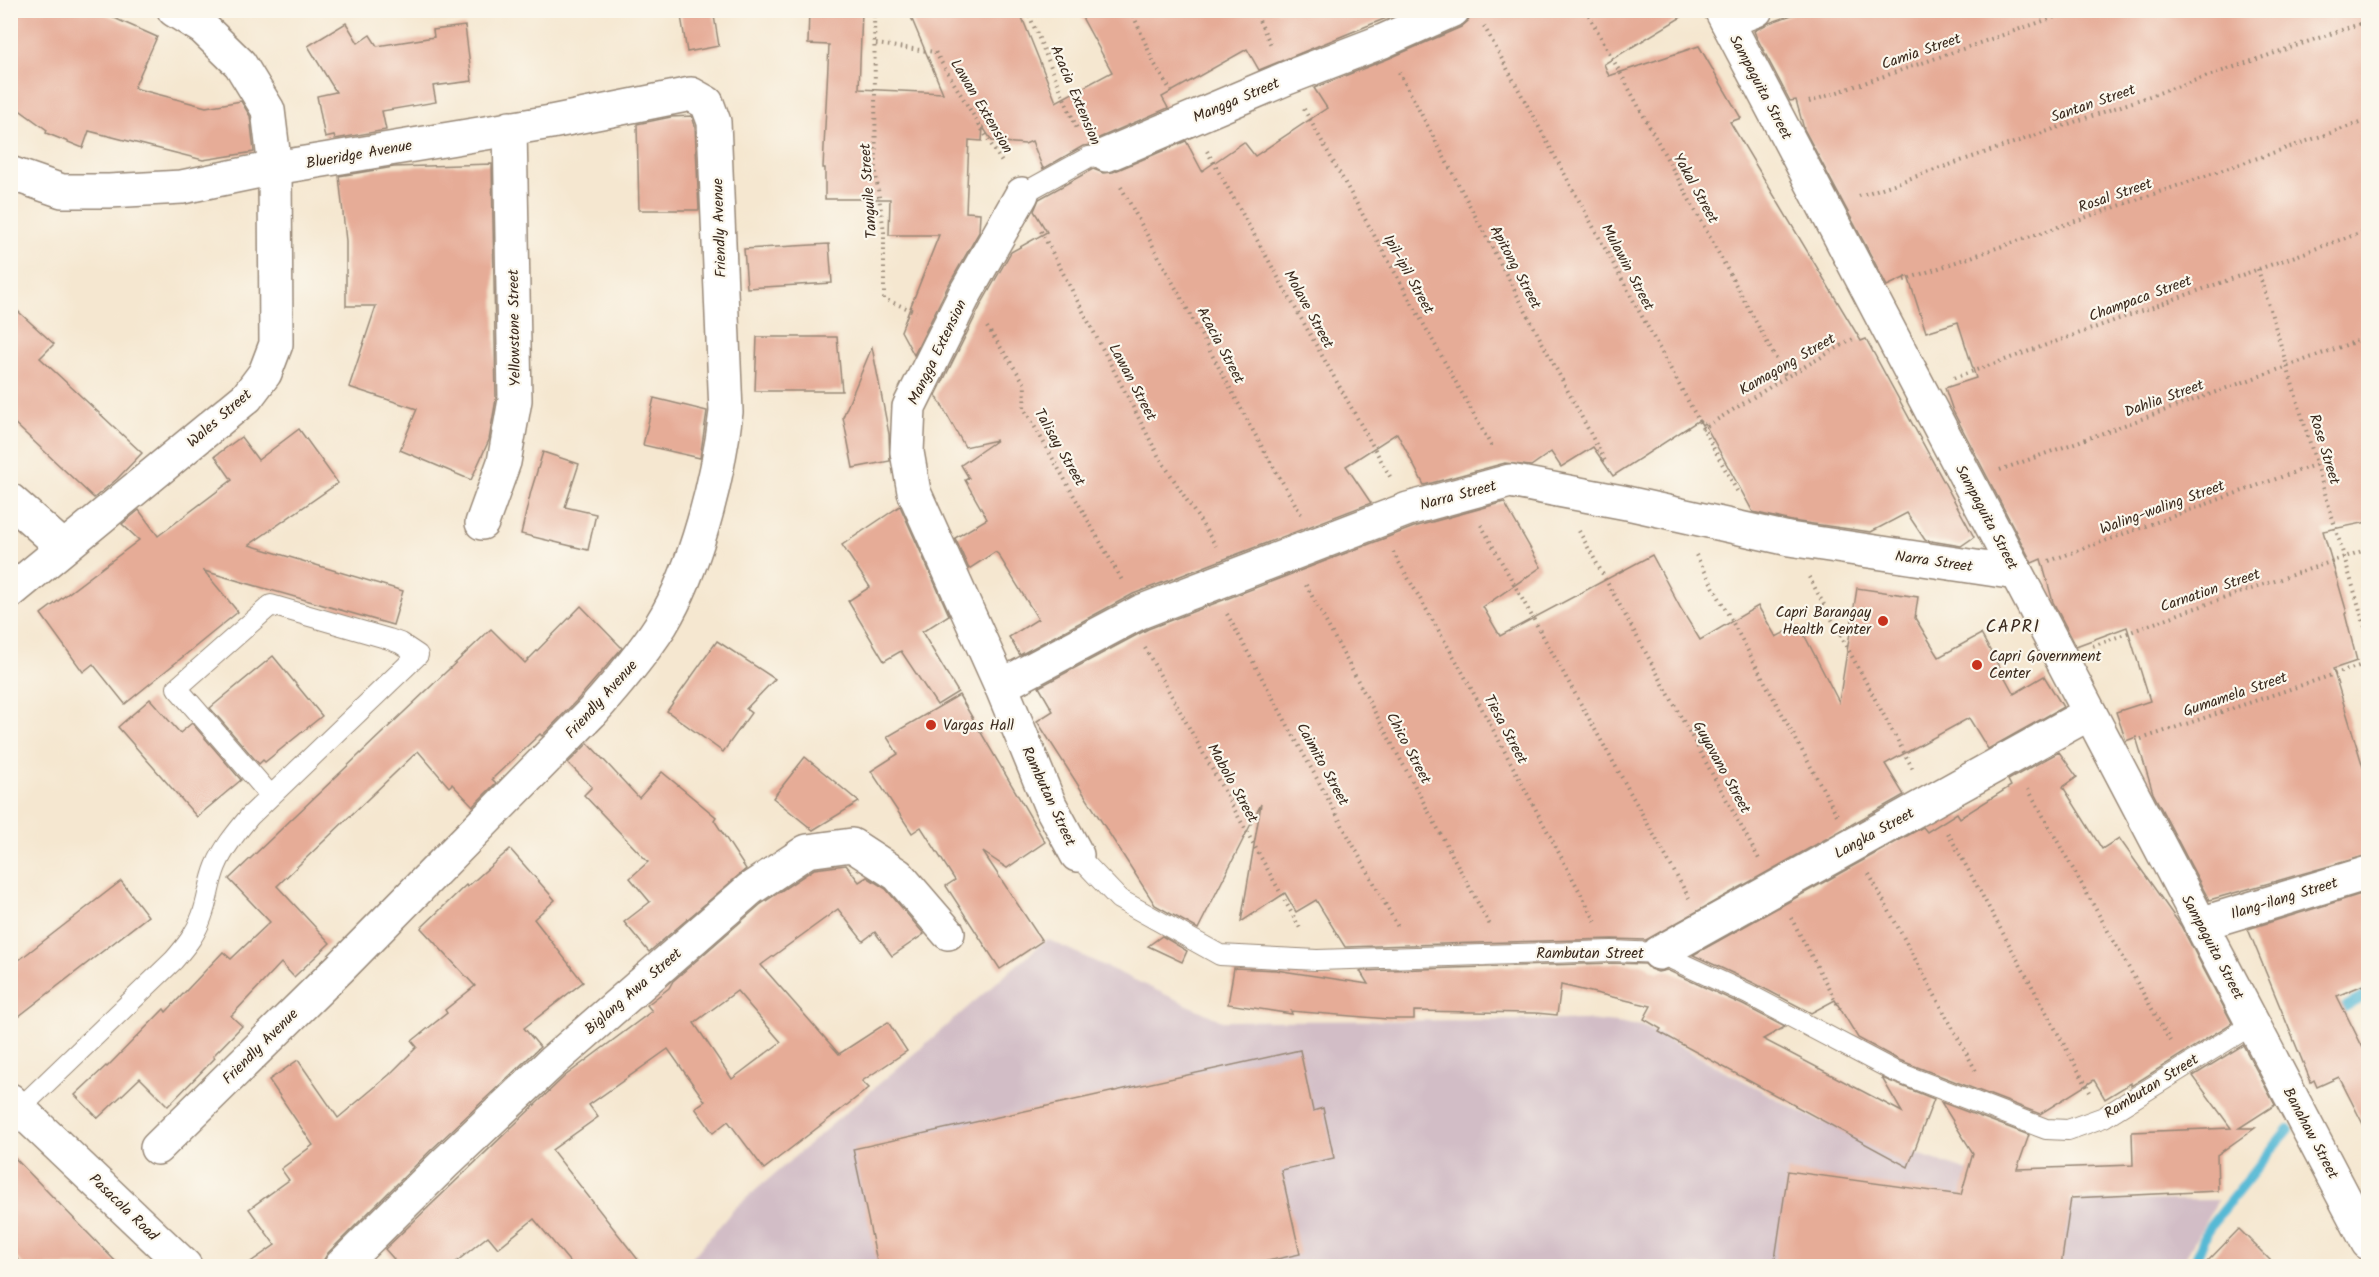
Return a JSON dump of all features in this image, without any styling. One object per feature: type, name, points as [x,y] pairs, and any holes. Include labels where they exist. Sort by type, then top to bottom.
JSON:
[{"type":"street","name":"Wales Street","points":[[10,592],[247,397],[265,373],[276,344],[275,168],[268,110],[240,64],[203,28],[174,10]]},
{"type":"street","name":"Sampaguita Street","points":[[1734,14],[1776,114],[2253,1024]]},
{"type":"street","name":"Mangga Street","points":[[1098,156],[1383,41],[1467,16]]},
{"type":"street","name":"Blueridge Avenue","points":[[10,173],[62,191],[182,187],[275,168],[691,94],[707,103]]},
{"type":"street","name":"Friendly Avenue","points":[[157,1148],[340,968],[593,711],[630,669],[661,624],[688,568],[708,504],[723,442],[726,412],[714,122],[707,103]]},
{"type":"street","name":"Yellowstone Street","points":[[482,523],[504,462],[515,400],[510,128]]},
{"type":"street","name":"Mangga Extension","points":[[1001,686],[914,492],[907,452],[909,407],[965,294],[1022,194]]},
{"type":"street","name":"Narra Street","points":[[1001,686],[1134,615],[1408,509],[1463,492],[1510,481],[1627,503],[1761,534],[2016,573]]},
{"type":"street","points":[[10,500],[63,548]]},
{"type":"street","name":"Rambutan Street","points":[[1001,686],[1050,805],[1077,855]]},
{"type":"street","name":"Langka Street","points":[[1659,953],[2090,713]]},
{"type":"street","name":"Biglang Awa Street","points":[[341,1266],[552,1062],[750,889],[807,851],[852,845],[898,875],[948,933]]},
{"type":"street","name":"Ilang-ilang Street","points":[[2200,924],[2368,873]]},
{"type":"street","name":"Banahaw Street","points":[[2253,1024],[2368,1243]]},
{"type":"street","name":"Pasacola Road","points":[[14,1108],[63,1148],[185,1266]]},
{"type":"lane","name":"Mangga Street","points":[[1022,194],[1098,156]]},
{"type":"lane","points":[[14,1108],[174,960],[192,938],[203,914],[208,887],[217,864],[232,837],[271,796],[418,656],[400,643],[389,639],[272,605],[177,688],[271,796]]},
{"type":"lane","name":"Rambutan Street","points":[[1077,855],[1119,899],[1220,956],[1317,960],[1612,951],[1659,953],[1748,994],[1894,1071],[2046,1129],[2068,1130],[2104,1117],[2253,1024]]},
{"type":"path","name":"Tanguile Street","points":[[874,10],[876,175],[884,232],[884,300],[950,326]]},
{"type":"path","name":"Acacia Extension","points":[[1027,10],[1098,156]]},
{"type":"path","name":"Molave Street","points":[[1131,10],[1154,63],[1190,120],[1408,509]]},
{"type":"path","name":"Yakal Street","points":[[1586,10],[1786,376]]},
{"type":"path","name":"Camia Street","points":[[1776,114],[2075,10]]},
{"type":"path","name":"Mulawin Street","points":[[1467,16],[1761,534]]},
{"type":"path","name":"Santan Street","points":[[1825,208],[2368,21]]},
{"type":"path","name":"Apitong Street","points":[[1383,41],[1627,503]]},
{"type":"path","name":"Lawan Extension","points":[[876,44],[935,51],[1022,194]]},
{"type":"path","name":"Ipil-ipil Street","points":[[1287,78],[1510,481]]},
{"type":"path","name":"Rosal Street","points":[[1869,292],[2368,120]]},
{"type":"path","name":"Acacia Street","points":[[1098,156],[1134,213],[1263,448],[1304,549]]},
{"type":"path","name":"Lawan Street","points":[[1022,194],[1222,580]]},
{"type":"path","name":"Champaca Street","points":[[1920,390],[2368,230]]},
{"type":"path","name":"Rose Street","points":[[2258,269],[2368,637]]},
{"type":"path","name":"Talisay Street","points":[[965,294],[1024,384],[1024,408],[1134,615]]},
{"type":"path","name":"Kamagong Street","points":[[1702,429],[1786,376],[1885,322]]},
{"type":"path","name":"Dahlia Street","points":[[1969,482],[2368,337]]},
{"type":"path","name":"Waling-waling Street","points":[[2016,573],[2317,464]]},
{"type":"path","name":"Guyavano Street","points":[[1557,489],[1867,1057]]},
{"type":"path","points":[[1463,492],[1705,927]]},
{"type":"path","name":"Tiesa Street","points":[[1376,521],[1458,664],[1612,951]]},
{"type":"path","name":"Chico Street","points":[[1304,549],[1506,954]]},
{"type":"path","name":"Carnation Street","points":[[2061,658],[2184,612],[2368,549]]},
{"type":"path","name":"Caimito Street","points":[[1222,580],[1413,956]]},
{"type":"path","name":"Mabolo Street","points":[[1134,615],[1317,960]]},
{"type":"path","name":"Gumamela Street","points":[[2109,749],[2368,663]]},
{"type":"path","points":[[2011,757],[2184,1065]]},
{"type":"shaded area","points":[[1047,939],[1222,1021],[1588,1020],[1643,1026],[1814,1119],[2057,1201],[2218,1200],[2180,1266],[685,1266],[735,1208]]},
{"type":"building","points":[[10,10],[96,10],[157,37],[134,88],[206,107],[241,101],[250,116],[254,152],[203,160],[89,131],[83,148],[46,133],[47,130],[10,103]]},
{"type":"building","points":[[680,10],[713,10],[719,46],[687,52]]},
{"type":"building","points":[[809,10],[862,10],[859,89],[943,93],[908,10],[1019,10],[1056,102],[1112,72],[1078,10],[1406,10],[1259,70],[1247,49],[1162,97],[1168,108],[1099,138],[1091,145],[1083,146],[1043,169],[1032,141],[1025,144],[992,141],[983,127],[982,141],[969,140],[966,212],[980,213],[979,232],[948,286],[914,355],[901,331],[939,235],[889,235],[890,199],[825,199],[825,168],[823,168],[829,45],[808,44]]},
{"type":"building","points":[[1471,10],[1693,10],[1604,64],[1609,76],[1699,46],[1741,118],[1730,122],[1861,341],[1866,339],[1974,537],[1961,546],[1925,540],[1907,513],[1871,532],[1792,521],[1753,512],[1704,423],[1702,425],[1699,420],[1613,476],[1593,447],[1561,467],[1551,452],[1531,466],[1505,463],[1424,485],[1397,433],[1346,466],[1371,503],[1133,594],[1020,655],[1009,637],[1038,619],[998,554],[995,552],[969,569],[955,538],[987,519],[965,480],[969,478],[961,465],[997,440],[965,447],[936,395],[982,303],[1011,252],[1047,232],[1034,211],[1039,199],[1093,169],[1103,173],[1113,172],[1186,141],[1202,171],[1244,142],[1255,156],[1327,108],[1314,88],[1461,27],[1468,21]]},
{"type":"building","points":[[1806,10],[2368,10],[2368,331],[2361,334],[2368,365],[2368,522],[2323,531],[2347,613],[2345,614],[2357,661],[2333,669],[2363,767],[2368,765],[2368,855],[2209,900],[2153,793],[2136,737],[2126,741],[2116,712],[2150,701],[2127,627],[2076,646],[2053,602],[2041,559],[2032,563],[1953,411],[1945,388],[1976,378],[1958,322],[1926,332],[1908,276],[1887,286],[1804,129],[1796,100],[1790,101],[1756,36],[1754,31],[1769,23]]},
{"type":"building","points":[[346,23],[358,43],[370,35],[377,46],[434,37],[433,30],[465,26],[472,81],[433,86],[436,102],[382,111],[386,130],[335,139],[334,136],[325,138],[317,96],[336,92],[308,46]]},
{"type":"building","points":[[692,116],[695,126],[699,210],[639,210],[637,124],[671,117]]},
{"type":"building","points":[[492,164],[496,399],[489,440],[471,480],[400,450],[417,409],[349,387],[376,306],[346,306],[346,241],[339,176],[394,167]]},
{"type":"building","points":[[829,244],[832,283],[747,288],[744,249]]},
{"type":"building","points":[[10,304],[54,344],[40,358],[142,453],[117,479],[94,498],[10,419]]},
{"type":"building","points":[[757,337],[837,337],[842,391],[755,391]]},
{"type":"building","points":[[872,347],[889,434],[890,461],[853,468],[843,417]]},
{"type":"building","points":[[654,398],[707,411],[700,458],[643,445]]},
{"type":"building","points":[[299,429],[338,483],[249,545],[403,591],[393,625],[204,571],[238,612],[125,704],[93,664],[83,672],[41,614],[139,540],[122,524],[139,510],[158,536],[232,480],[215,456],[241,437],[258,460]]},
{"type":"building","points":[[543,452],[579,464],[565,507],[596,514],[588,550],[521,534]]},
{"type":"building","points":[[1504,502],[1541,567],[1483,607],[1500,636],[1652,555],[1700,640],[1758,606],[1776,637],[1799,625],[1839,702],[1857,588],[1918,597],[1915,618],[1939,657],[1981,634],[2014,694],[2044,676],[2063,707],[1988,749],[1969,718],[1885,764],[1904,795],[1646,940],[1345,947],[1316,900],[1296,912],[1285,893],[1241,922],[1261,804],[1198,929],[1155,905],[1037,721],[1053,711],[1039,687],[1148,629],[1414,527]]},
{"type":"building","points":[[900,506],[949,615],[922,632],[958,692],[937,705],[901,651],[884,661],[848,601],[870,587],[842,545]]},
{"type":"building","points":[[581,606],[622,648],[579,698],[542,736],[540,734],[492,779],[496,783],[473,806],[452,784],[449,787],[418,751],[277,886],[330,943],[294,977],[281,963],[231,1016],[242,1026],[213,1056],[215,1058],[168,1106],[140,1078],[98,1118],[75,1095],[107,1067],[164,1009],[166,1012],[223,952],[231,959],[270,922],[229,879],[491,629],[525,663]]},
{"type":"building","points":[[717,641],[775,679],[746,709],[751,713],[723,752],[667,711]]},
{"type":"building","points":[[273,656],[322,716],[265,762],[263,760],[259,764],[210,708]]},
{"type":"building","points":[[959,695],[1045,842],[1007,868],[983,852],[1042,941],[1000,969],[946,886],[955,880],[921,827],[912,833],[871,771],[898,754],[887,737]]},
{"type":"building","points":[[150,699],[180,733],[192,723],[241,780],[197,817],[118,727]]},
{"type":"building","points":[[588,743],[639,798],[662,772],[716,817],[714,820],[746,869],[649,952],[624,922],[650,902],[630,878],[648,862],[584,795],[592,787],[568,763]]},
{"type":"building","points":[[2059,752],[2077,777],[2063,787],[2102,849],[2119,838],[2181,926],[2232,1023],[2131,1086],[2131,1083],[2105,1099],[2094,1080],[2040,1114],[1899,1060],[1858,1038],[1835,1000],[1811,1013],[1693,955],[1923,827],[1927,832],[1957,813],[1960,818],[2011,786],[2008,780]]},
{"type":"building","points":[[805,757],[859,802],[813,830],[773,798]]},
{"type":"building","points":[[510,849],[555,900],[534,919],[583,982],[524,1028],[540,1047],[431,1150],[328,1253],[323,1266],[245,1266],[275,1245],[249,1209],[289,1180],[281,1169],[313,1145],[269,1080],[298,1060],[338,1118],[389,1075],[417,1047],[412,1041],[447,1013],[445,1010],[475,986],[421,928],[466,885],[467,887]]},
{"type":"building","points":[[846,865],[859,882],[867,877],[886,889],[924,934],[892,956],[875,932],[863,941],[838,909],[761,965],[839,1054],[888,1022],[907,1051],[862,1081],[869,1088],[764,1169],[728,1121],[713,1133],[695,1108],[705,1101],[668,1049],[589,1105],[598,1117],[552,1150],[643,1266],[573,1266],[534,1219],[498,1248],[488,1236],[451,1266],[400,1266],[385,1249],[565,1076],[652,1011],[647,1005],[669,988],[673,981],[761,904],[814,869]],"holes":[[[737,991],[781,1042],[732,1079],[694,1023]]]},
{"type":"building","points":[[121,881],[148,916],[10,1023],[10,967]]},
{"type":"building","points":[[2368,892],[2368,983],[2337,996],[2368,1058],[2368,1134],[2339,1077],[2317,1087],[2314,1080],[2311,1082],[2248,929]]},
{"type":"building","points":[[1162,936],[1187,951],[1182,962],[1148,946]]},
{"type":"building","points":[[1612,963],[1645,964],[1658,972],[1667,970],[1743,1005],[1785,1027],[1763,1039],[1902,1112],[1882,1078],[1934,1099],[1908,1167],[1659,1032],[1661,1029],[1644,1019],[1651,1006],[1561,985],[1557,1015],[1414,1011],[1414,1019],[1388,1019],[1291,1011],[1292,1014],[1228,1004],[1234,968],[1276,970],[1368,984],[1360,971]]},
{"type":"building","points":[[2243,1045],[2275,1105],[2239,1128],[2255,1128],[2217,1155],[2218,1191],[2071,1198],[2061,1266],[1774,1266],[1788,1171],[1961,1195],[1973,1153],[1941,1102],[2029,1135],[2017,1169],[2133,1165],[2132,1132],[2231,1128],[2193,1076]]},
{"type":"building","points":[[1300,1050],[1313,1111],[1323,1108],[1334,1158],[1281,1170],[1300,1254],[1245,1266],[878,1266],[853,1149]]},
{"type":"building","points":[[10,1153],[120,1266],[25,1266],[10,1252]]},
{"type":"building","points":[[2239,1229],[2276,1266],[2203,1266]]},
{"type":"waterway","points":[[2331,1015],[2368,994]]},
{"type":"waterway","points":[[2193,1266],[2208,1229],[2288,1129]]},
{"type":"place","name":"Capri Barangay Health Center","points":[[1883,621]]},
{"type":"place","name":"Capri Government Center","points":[[1977,665]]},
{"type":"place","name":"Vargas Hall","points":[[931,725]]},
{"type":"district","name":"CAPRI","points":[[2013,626]]}]
